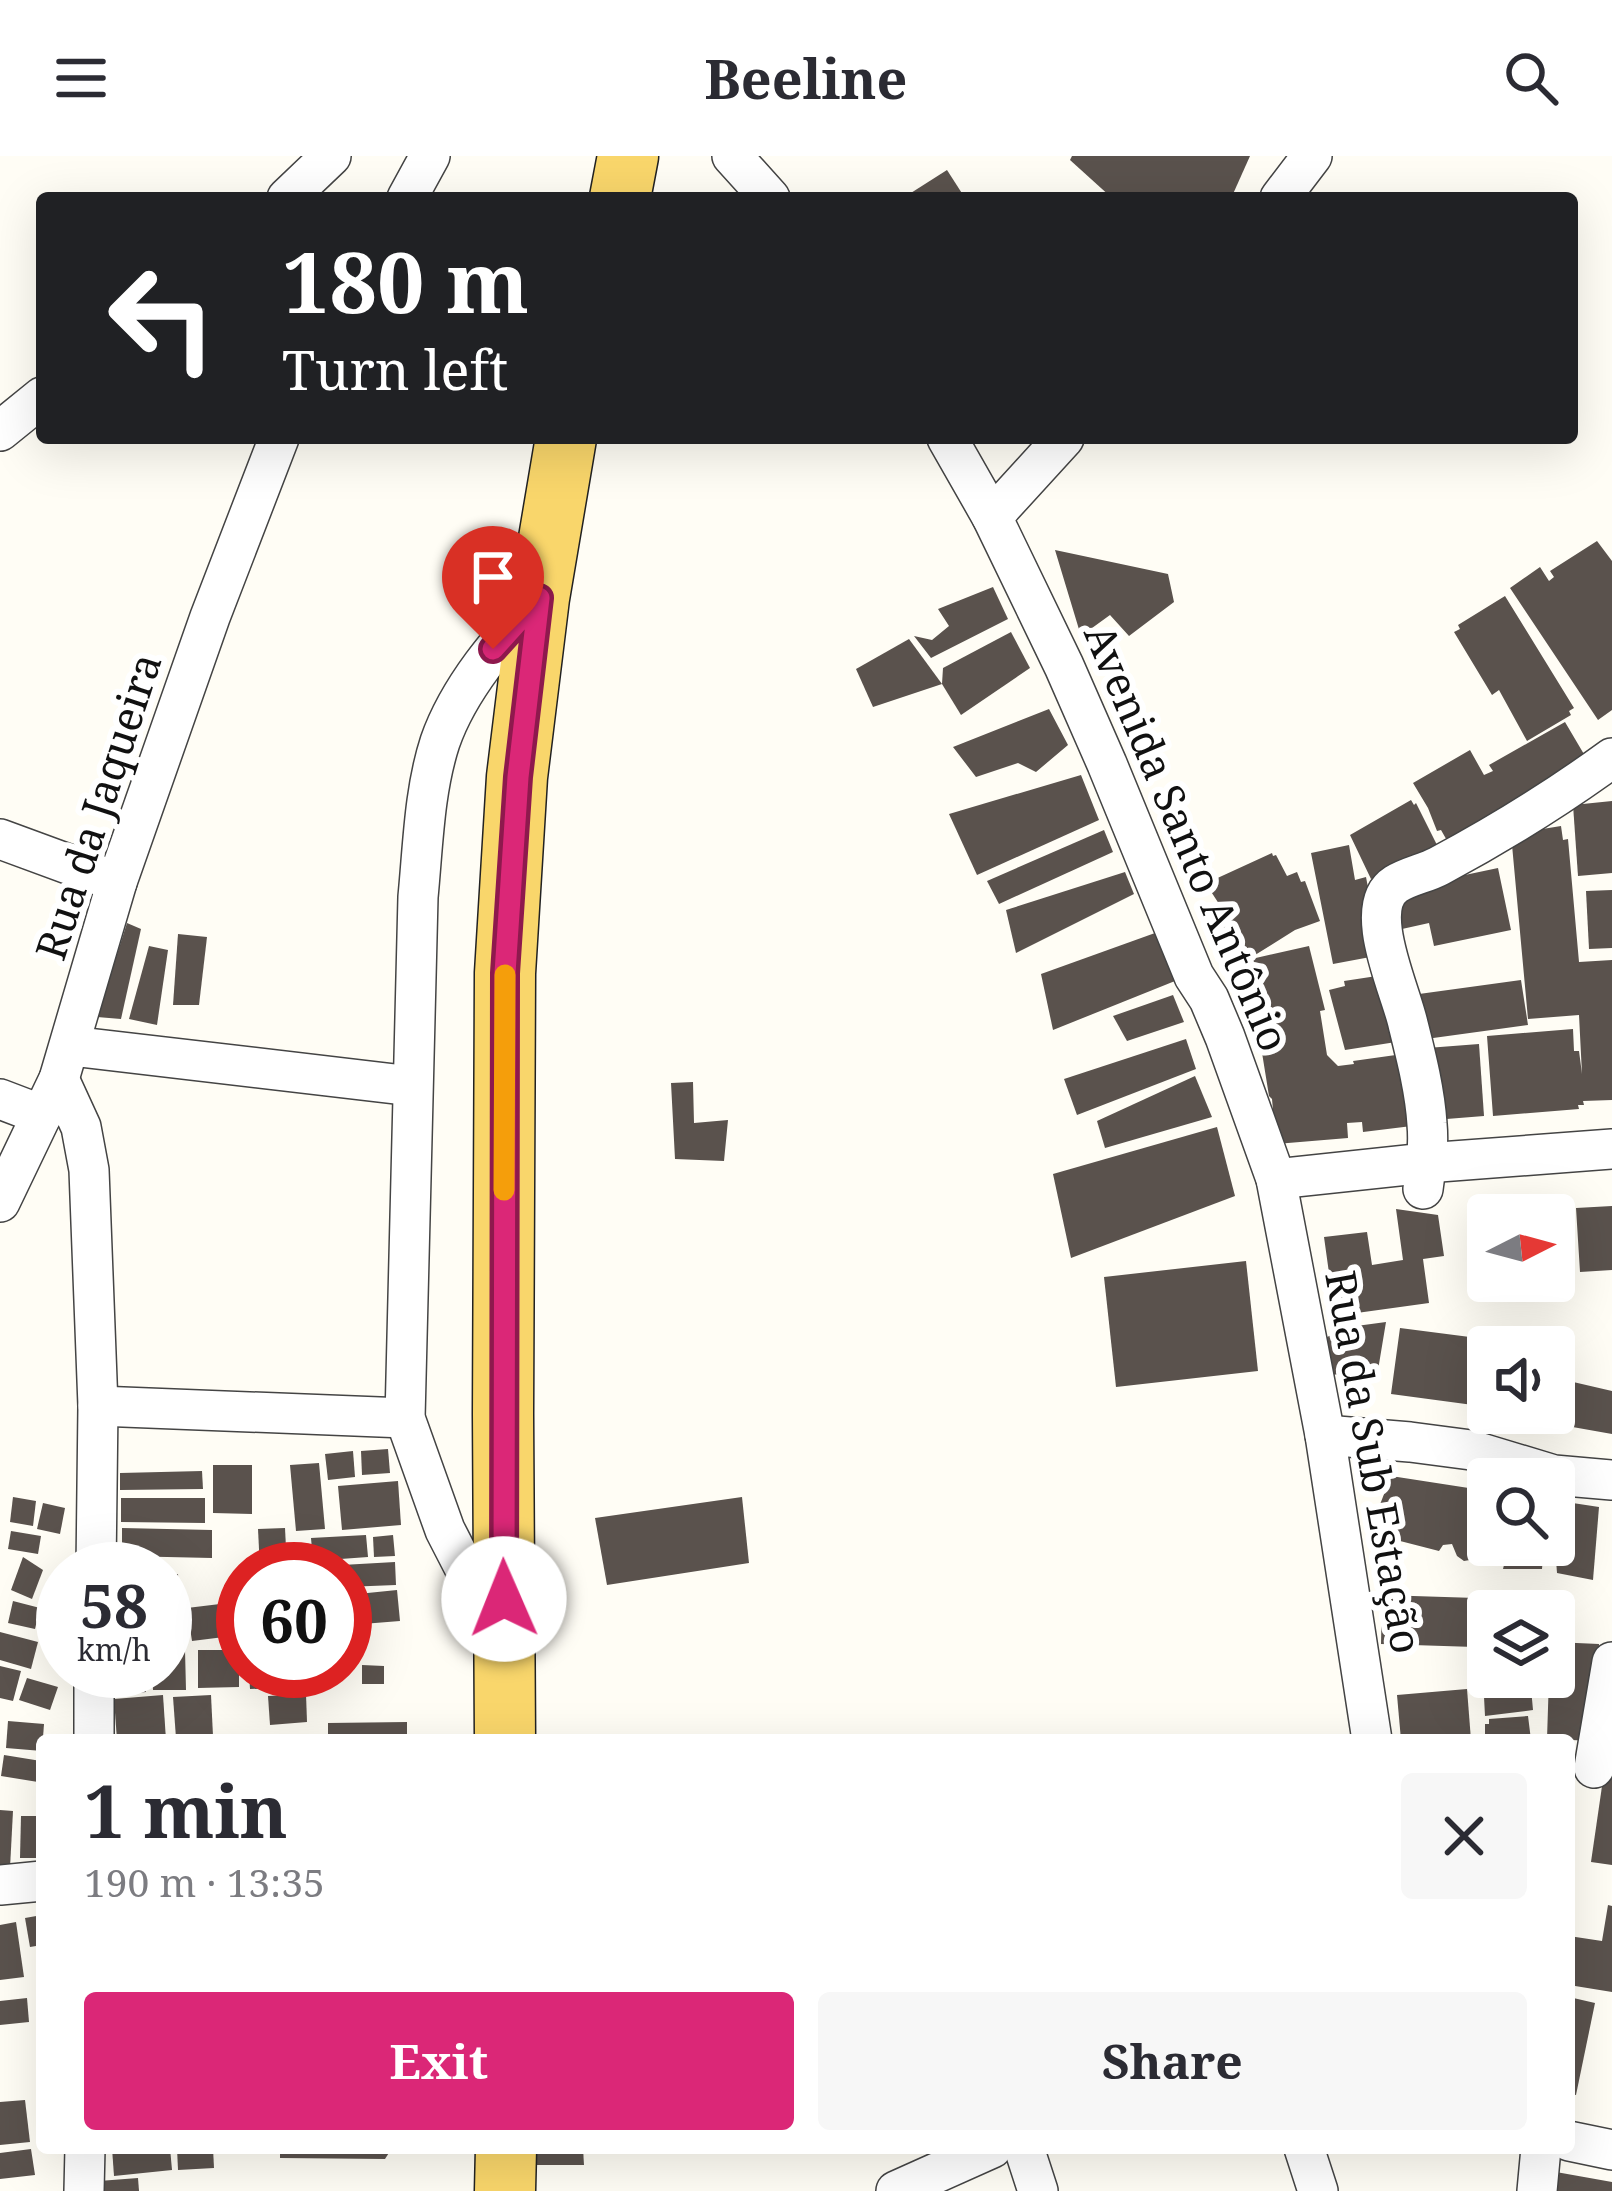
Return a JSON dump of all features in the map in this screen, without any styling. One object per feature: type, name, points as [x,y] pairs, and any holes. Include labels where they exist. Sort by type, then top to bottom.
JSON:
[{"type":"main road","points":[[621,192],[628,156]]},
{"type":"main road","points":[[506,1734],[505,973],[518,777],[539,598],[565,444]]},
{"type":"main road","points":[[505,2191],[506,2154]]},
{"type":"street","points":[[293,192],[331,156]]},
{"type":"street","points":[[409,192],[430,156]]},
{"type":"street","points":[[732,156],[765,192]]},
{"type":"street","points":[[1285,192],[1312,156]]},
{"type":"street","points":[[0,431],[36,403]]},
{"type":"street","name":"Rua da Jaqueira","points":[[0,1202],[65,1063],[117,882],[210,616],[277,444]]},
{"type":"street","name":"Avenida Santo Antônio","points":[[949,444],[992,517],[1100,748],[1194,976],[1209,999],[1279,1190]]},
{"type":"street","points":[[992,517],[1059,444]]},
{"type":"street","points":[[505,1645],[445,1530],[404,1418],[418,897],[440,741],[493,649],[539,598]]},
{"type":"street","points":[[1425,1176],[1427,1123],[1408,1020],[1387,955],[1383,902],[1393,886],[1505,828],[1612,758]]},
{"type":"street","points":[[0,839],[117,882]]},
{"type":"street","points":[[96,1542],[98,1406],[88,1170],[65,1063],[412,1086]]},
{"type":"street","points":[[0,1099],[42,1115]]},
{"type":"street","points":[[1279,1190],[1425,1176],[1612,1149]]},
{"type":"street","points":[[1425,1176],[1612,1175]]},
{"type":"street","name":"Rua da Sub Estação","points":[[1279,1190],[1325,1436],[1371,1734]]},
{"type":"street","points":[[98,1406],[404,1418]]},
{"type":"street","points":[[1325,1436],[1471,1450],[1554,1475],[1612,1480]]},
{"type":"street","points":[[1594,1768],[1612,1662]]},
{"type":"street","points":[[94,1698],[94,1734]]},
{"type":"street","points":[[0,1885],[36,1882]]},
{"type":"street","points":[[1575,2142],[1612,2150]]},
{"type":"street","points":[[84,2191],[85,2154]]},
{"type":"street","points":[[896,2191],[979,2154]]},
{"type":"street","points":[[1026,2154],[1038,2191]]},
{"type":"street","points":[[1306,2154],[1318,2191]]},
{"type":"street","points":[[1538,2191],[1540,2154]]},
{"type":"building","points":[[1072,156],[1250,156],[1234,192],[1105,192],[1070,160]]},
{"type":"building","points":[[947,170],[961,192],[912,192]]},
{"type":"building","points":[[1597,541],[1612,561],[1612,710],[1598,720],[1510,588],[1540,567],[1549,581],[1554,577],[1550,571]]},
{"type":"building","points":[[1055,550],[1168,574],[1174,602],[1129,636],[1110,615],[1081,636]]},
{"type":"building","points":[[993,587],[1008,619],[931,658],[914,636],[932,640],[949,626],[938,609]]},
{"type":"building","points":[[1505,596],[1574,708],[1571,715],[1527,741],[1499,690],[1492,695],[1454,632]]},
{"type":"building","points":[[1011,632],[1030,668],[961,715],[942,684],[943,668]]},
{"type":"building","points":[[909,639],[942,684],[873,707],[856,669]]},
{"type":"building","points":[[1049,709],[1068,745],[1036,772],[1018,763],[976,777],[953,747]]},
{"type":"building","points":[[1565,722],[1588,761],[1449,844],[1441,830],[1437,831],[1413,783],[1470,750],[1484,775],[1493,771],[1489,765]]},
{"type":"building","points":[[1081,775],[1099,820],[977,875],[949,814]]},
{"type":"building","points":[[1411,800],[1441,853],[1371,879],[1350,835]]},
{"type":"building","points":[[1612,801],[1612,873],[1578,876],[1573,805]]},
{"type":"building","points":[[1561,826],[1563,840],[1568,839],[1579,962],[1612,960],[1612,1100],[1583,1101],[1579,1109],[1493,1116],[1487,1036],[1573,1029],[1582,1074],[1579,1015],[1528,1019],[1511,834]]},
{"type":"building","points":[[1104,830],[1113,852],[999,904],[987,881]]},
{"type":"building","points":[[1349,845],[1355,880],[1366,877],[1381,955],[1333,964],[1311,853]]},
{"type":"building","points":[[1272,853],[1287,876],[1297,872],[1301,882],[1305,881],[1320,921],[1295,930],[1247,960],[1229,958],[1208,912],[1221,907],[1210,890],[1211,881]]},
{"type":"building","points":[[1498,868],[1511,930],[1434,946],[1429,923],[1402,929],[1394,890]]},
{"type":"building","points":[[1125,872],[1134,894],[1016,953],[1006,910]]},
{"type":"building","points":[[1612,890],[1612,948],[1589,949],[1586,891]]},
{"type":"building","points":[[127,923],[141,929],[121,1019],[97,1017]]},
{"type":"building","points":[[1155,933],[1175,981],[1053,1030],[1041,974]]},
{"type":"building","points":[[178,934],[207,937],[199,1005],[173,1005]]},
{"type":"building","points":[[149,946],[168,950],[157,1025],[129,1019]]},
{"type":"building","points":[[1309,946],[1325,1010],[1320,1011],[1327,1055],[1338,1066],[1410,1053],[1420,1125],[1363,1132],[1362,1122],[1347,1123],[1348,1138],[1276,1144],[1258,1028],[1240,964]]},
{"type":"building","points":[[1390,974],[1396,1042],[1345,1050],[1329,990],[1345,986],[1344,981]]},
{"type":"building","points":[[1521,980],[1528,1025],[1426,1039],[1419,994]]},
{"type":"building","points":[[1173,995],[1184,1022],[1127,1041],[1113,1016]]},
{"type":"building","points":[[1186,1039],[1196,1069],[1077,1115],[1064,1079]]},
{"type":"building","points":[[1479,1044],[1484,1116],[1434,1120],[1427,1048]]},
{"type":"building","points":[[1195,1076],[1212,1117],[1105,1148],[1097,1121]]},
{"type":"building","points":[[693,1082],[694,1123],[728,1120],[724,1161],[675,1159],[671,1083]]},
{"type":"building","points":[[1217,1127],[1235,1196],[1071,1258],[1053,1174]]},
{"type":"building","points":[[1612,1206],[1612,1270],[1580,1272],[1576,1208]]},
{"type":"building","points":[[1396,1209],[1438,1215],[1444,1256],[1423,1259],[1429,1303],[1335,1316],[1324,1237],[1367,1232],[1372,1265],[1403,1260]]},
{"type":"building","points":[[1246,1261],[1258,1371],[1116,1387],[1104,1277]]},
{"type":"building","points":[[1386,1322],[1378,1370],[1331,1375],[1327,1337],[1334,1329]]},
{"type":"building","points":[[1400,1328],[1467,1337],[1467,1404],[1391,1394]]},
{"type":"building","points":[[1575,1382],[1612,1391],[1612,1434],[1575,1427]]},
{"type":"building","points":[[388,1449],[390,1473],[362,1475],[361,1451]]},
{"type":"building","points":[[353,1451],[355,1477],[328,1480],[325,1454]]},
{"type":"building","points":[[319,1463],[325,1529],[296,1531],[290,1465]]},
{"type":"building","points":[[213,1465],[252,1465],[252,1514],[213,1513]]},
{"type":"building","points":[[202,1471],[203,1489],[120,1490],[120,1473]]},
{"type":"building","points":[[1391,1476],[1467,1488],[1467,1560],[1457,1556],[1452,1544],[1439,1551],[1369,1533]]},
{"type":"building","points":[[398,1481],[401,1525],[342,1530],[338,1486]]},
{"type":"building","points":[[13,1497],[36,1501],[33,1526],[10,1522]]},
{"type":"building","points":[[742,1497],[749,1563],[607,1585],[595,1518]]},
{"type":"building","points":[[121,1498],[205,1498],[205,1523],[121,1522]]},
{"type":"building","points":[[43,1503],[65,1508],[60,1534],[37,1529]]},
{"type":"building","points":[[1575,1503],[1599,1507],[1593,1580],[1557,1573],[1556,1566],[1575,1566]]},
{"type":"building","points":[[122,1528],[212,1530],[212,1558],[192,1558],[192,1542],[122,1542]]},
{"type":"building","points":[[285,1528],[286,1542],[259,1542],[258,1529]]},
{"type":"building","points":[[11,1531],[41,1536],[36,1554],[8,1549]]},
{"type":"building","points":[[366,1535],[367,1542],[311,1542],[311,1538]]},
{"type":"building","points":[[393,1535],[395,1556],[374,1557],[373,1537]]},
{"type":"building","points":[[23,1557],[36,1565],[36,1588],[32,1599],[11,1590]]},
{"type":"building","points":[[395,1562],[396,1585],[372,1586],[372,1563]]},
{"type":"building","points":[[1504,1566],[1542,1566],[1542,1569]]},
{"type":"building","points":[[397,1590],[400,1621],[372,1623],[372,1593]]},
{"type":"building","points":[[1382,1595],[1467,1598],[1467,1647],[1381,1644]]},
{"type":"building","points":[[13,1601],[36,1607],[35,1629],[8,1623]]},
{"type":"building","points":[[216,1604],[216,1638],[192,1641],[192,1607]]},
{"type":"building","points":[[0,1632],[36,1641],[31,1669],[0,1660]]},
{"type":"building","points":[[1575,1643],[1599,1644],[1595,1741],[1575,1740],[1575,1734],[1547,1734],[1548,1698],[1575,1698]]},
{"type":"building","points":[[198,1650],[216,1650],[216,1688],[198,1688]]},
{"type":"building","points":[[372,1665],[384,1666],[384,1684],[372,1684]]},
{"type":"building","points":[[0,1666],[21,1671],[13,1701],[0,1698]]},
{"type":"building","points":[[27,1678],[36,1681],[36,1698],[54,1698],[50,1710],[19,1700]]},
{"type":"building","points":[[1467,1689],[1471,1734],[1400,1734],[1397,1695]]},
{"type":"building","points":[[211,1695],[213,1734],[176,1734],[173,1698]]},
{"type":"building","points":[[163,1698],[166,1734],[117,1734],[114,1699]]},
{"type":"building","points":[[268,1698],[306,1698],[307,1722],[270,1725]]},
{"type":"building","points":[[1484,1698],[1532,1698],[1533,1710],[1485,1716]]},
{"type":"building","points":[[1528,1716],[1530,1734],[1485,1734],[1489,1719]]},
{"type":"building","points":[[8,1721],[44,1724],[43,1734],[36,1734],[36,1750],[6,1748]]},
{"type":"building","points":[[407,1722],[407,1734],[328,1734],[328,1723]]},
{"type":"building","points":[[1612,1738],[1612,1865],[1591,1862]]},
{"type":"building","points":[[4,1755],[36,1760],[36,1782],[1,1776]]},
{"type":"building","points":[[0,1810],[13,1811],[10,1868],[0,1868]]},
{"type":"building","points":[[21,1816],[36,1816],[36,1858],[20,1858]]},
{"type":"building","points":[[1608,1905],[1612,1906],[1612,1992],[1575,1986],[1575,1937],[1602,1941]]},
{"type":"building","points":[[36,1916],[36,1946],[30,1947],[25,1918]]},
{"type":"building","points":[[16,1922],[24,1977],[0,1980],[0,1925]]},
{"type":"building","points":[[27,1998],[29,2022],[0,2025],[0,2001]]},
{"type":"building","points":[[1575,1998],[1595,2003],[1575,2095]]},
{"type":"building","points":[[25,2100],[30,2142],[0,2145],[0,2102]]},
{"type":"building","points":[[31,2149],[35,2175],[0,2179],[0,2153]]},
{"type":"building","points":[[112,2154],[171,2154],[172,2170],[114,2176]]},
{"type":"building","points":[[177,2154],[213,2154],[214,2168],[178,2170]]},
{"type":"building","points":[[280,2154],[388,2154],[385,2159],[280,2158]]},
{"type":"building","points":[[536,2154],[583,2154],[584,2165],[537,2165]]},
{"type":"building","points":[[1556,2172],[1612,2182],[1612,2191],[1550,2191]]},
{"type":"building","points":[[138,2178],[139,2191],[100,2191],[99,2181]]},
{"type":"slow traffic","points":[[504,1190],[505,975]]},
{"type":"route","points":[[493,649],[539,598],[518,777],[505,973],[504,1599]]}]
